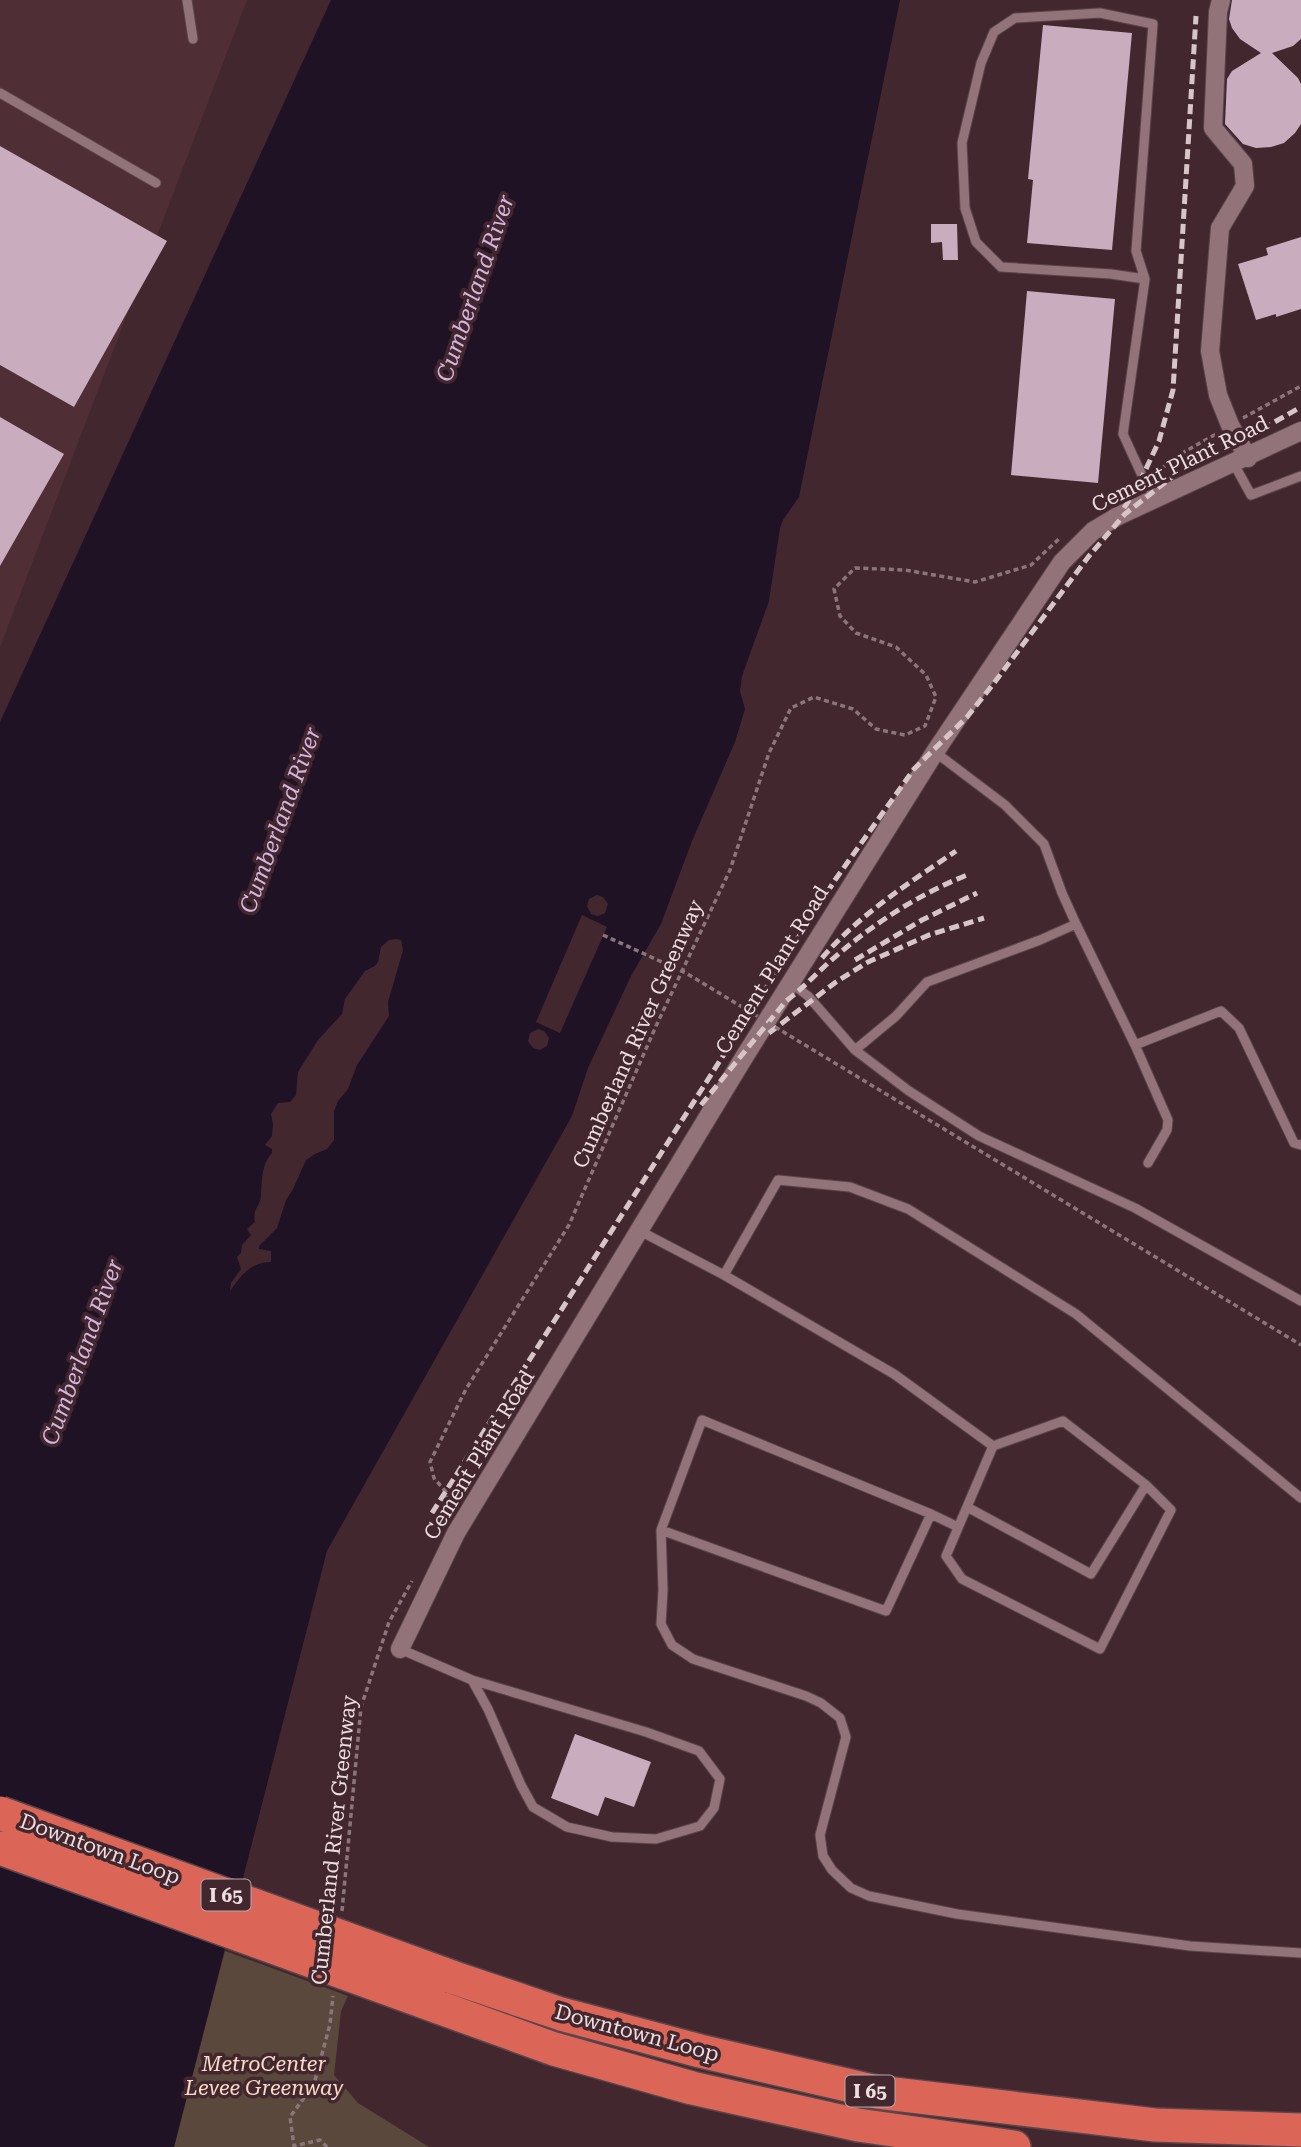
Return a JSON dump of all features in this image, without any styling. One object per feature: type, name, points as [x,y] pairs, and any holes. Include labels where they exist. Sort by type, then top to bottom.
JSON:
[{"type":"highway","name":"Downtown Loop","points":[[0,1813],[452,1976],[573,2017],[700,2051],[877,2092],[1155,2125],[1301,2130]]},
{"type":"highway","name":"Downtown Loop","points":[[0,1848],[554,2049],[692,2088],[858,2125],[1014,2147]]},
{"type":"street","points":[[1221,0],[1218,12],[1213,128],[1243,164],[1245,186],[1220,228],[1210,351],[1218,395],[1241,461]]},
{"type":"street","name":"Cement Plant Road","points":[[400,1649],[456,1533],[935,752],[1062,562],[1093,531],[1118,516],[1301,431]]},
{"type":"lane","points":[[187,0],[193,39]]},
{"type":"lane","points":[[1144,279],[1111,274],[1001,267],[976,242],[965,208],[962,143],[981,63],[993,32],[1015,18],[1100,13],[1153,24],[1136,251],[1144,279],[1124,434],[1145,482],[1157,499]]},
{"type":"lane","points":[[0,93],[156,183]]},
{"type":"lane","points":[[1241,461],[1251,495],[1301,476]]},
{"type":"lane","points":[[935,752],[1005,805],[1044,845],[1062,893],[1168,1120],[1167,1130],[1148,1163]]},
{"type":"lane","points":[[855,1050],[896,1016],[927,982],[1040,940],[1076,923]]},
{"type":"lane","points":[[791,983],[808,996],[855,1050],[909,1091],[979,1136],[1135,1208],[1301,1301]]},
{"type":"lane","points":[[1135,1045],[1221,1011],[1239,1028],[1294,1143],[1301,1145]]},
{"type":"lane","points":[[724,1275],[778,1180],[850,1187],[862,1191],[908,1209],[1076,1314],[1301,1498]]},
{"type":"lane","points":[[640,1231],[724,1275],[894,1374],[993,1446]]},
{"type":"lane","points":[[958,1527],[702,1420],[661,1530],[661,1624],[672,1645],[693,1659],[806,1696],[821,1703],[840,1718],[846,1737],[820,1835],[823,1856],[832,1870],[851,1888],[869,1896],[957,1914],[1189,1946],[1301,1953]]},
{"type":"lane","points":[[1063,1421],[1146,1485],[1171,1510],[1100,1650],[962,1579],[946,1556],[993,1446],[1063,1421]]},
{"type":"lane","points":[[967,1507],[1091,1574],[1146,1485]]},
{"type":"lane","points":[[661,1530],[886,1611],[931,1514]]},
{"type":"lane","points":[[400,1649],[472,1680],[646,1732],[699,1751],[720,1779],[715,1808],[700,1826],[656,1839],[612,1837],[567,1827],[533,1807],[472,1680]]},
{"type":"path","points":[[1145,482],[1184,452],[1301,386]]},
{"type":"path","name":"Cumberland River Greenway","points":[[446,1520],[450,1507],[446,1492],[434,1478],[430,1462],[466,1389],[569,1225],[656,1026],[730,870],[769,753],[791,708],[814,697],[853,709],[876,729],[905,735],[925,726],[936,697],[926,675],[895,647],[856,634],[840,616],[834,589],[855,568],[905,570],[975,583],[1031,565],[1066,533]]},
{"type":"path","points":[[603,935],[686,973],[1301,1345]]},
{"type":"path","name":"Cumberland River Greenway","points":[[341,1914],[361,1707],[389,1622],[415,1577]]},
{"type":"path","name":"Cumberland River Greenway","points":[[327,2147],[320,2140],[293,2146],[290,2117],[314,2084],[330,2024],[334,1983]]},
{"type":"shaded area","points":[[0,0],[247,0],[0,647]]},
{"type":"green space","name":"MetroCenter Levee Greenway","points":[[225,1951],[348,1996],[341,2011],[334,2075],[358,2103],[429,2147],[174,2147]]},
{"type":"water","name":"Cumberland River","points":[[331,0],[900,0],[799,497],[780,528],[769,601],[742,676],[740,691],[745,709],[735,742],[692,841],[661,924],[631,976],[588,1068],[572,1116],[327,1551],[174,2147],[0,2147],[0,722]],"holes":[[[597,895],[603,897],[608,904],[605,913],[598,916],[591,914],[587,906],[589,899]],[[582,915],[607,927],[560,1033],[536,1022]],[[389,940],[401,940],[403,950],[388,1002],[389,1016],[357,1065],[348,1089],[338,1101],[334,1111],[334,1140],[327,1149],[306,1160],[286,1200],[277,1228],[259,1246],[259,1249],[271,1251],[271,1262],[258,1264],[247,1270],[230,1291],[231,1283],[241,1269],[237,1257],[241,1253],[242,1245],[251,1235],[247,1229],[255,1222],[264,1168],[272,1153],[272,1149],[265,1145],[272,1136],[271,1114],[278,1103],[290,1102],[296,1095],[298,1072],[318,1040],[342,1014],[345,999],[365,971],[378,962],[381,947]],[[538,1029],[544,1031],[549,1038],[547,1046],[540,1050],[533,1048],[528,1041],[530,1033]]]},
{"type":"building","points":[[1232,0],[1301,0],[1301,39],[1293,46],[1272,53],[1301,84],[1301,124],[1284,143],[1256,148],[1243,144],[1225,124],[1227,79],[1232,71],[1261,53],[1240,39],[1232,28],[1229,19]]},
{"type":"building","points":[[1043,25],[1132,33],[1112,250],[1027,243],[1033,180],[1028,179]]},
{"type":"building","points":[[0,146],[167,241],[74,407],[0,365]]},
{"type":"building","points":[[931,224],[957,224],[958,260],[943,260],[942,242],[931,243]]},
{"type":"building","points":[[1301,237],[1301,309],[1256,320],[1238,264],[1268,255],[1266,248]]},
{"type":"building","points":[[1027,291],[1115,299],[1098,483],[1011,475]]},
{"type":"building","points":[[0,417],[64,454],[0,566]]},
{"type":"building","points":[[575,1734],[651,1762],[634,1807],[605,1797],[598,1816],[551,1798]]},
{"type":"railway","points":[[1124,508],[1138,486],[1159,441],[1173,390],[1196,16]]},
{"type":"railway","points":[[432,1513],[835,880],[914,769],[967,717],[1089,556],[1125,514],[1177,473],[1301,407]]},
{"type":"railway","points":[[822,958],[869,913],[956,851]]},
{"type":"railway","points":[[701,1105],[786,1001],[842,951],[875,925],[911,903],[967,875]]},
{"type":"railway","points":[[855,960],[922,920],[977,893]]},
{"type":"railway","points":[[769,1033],[836,982],[868,962],[929,935],[984,918]]}]
